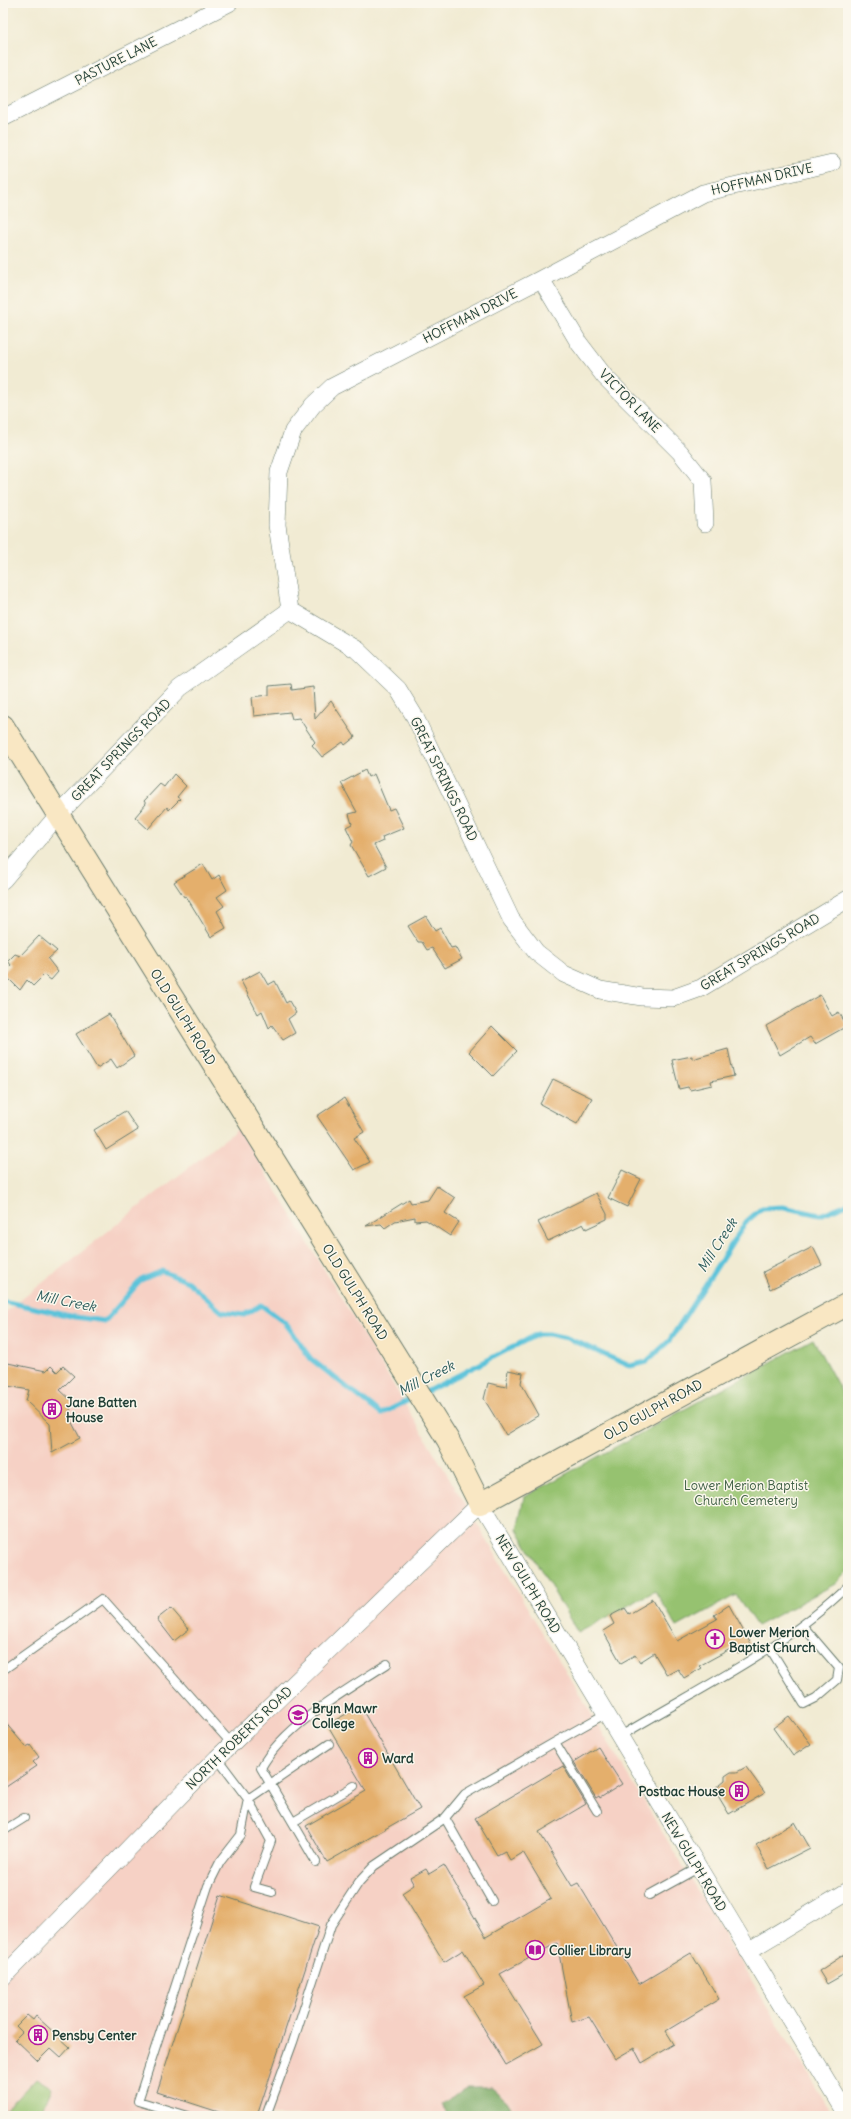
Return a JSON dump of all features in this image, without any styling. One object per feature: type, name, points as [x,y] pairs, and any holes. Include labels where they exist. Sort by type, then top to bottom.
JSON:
[{"type":"street","name":"PASTURE LANE","points":[[3,118],[229,3]]},
{"type":"street","name":"HOFFMAN DRIVE","points":[[290,610],[277,525],[279,472],[293,431],[308,411],[332,387],[703,193],[832,163]]},
{"type":"street","name":"VICTOR LANE","points":[[541,279],[578,343],[605,377],[680,452],[703,481],[705,523]]},
{"type":"street","name":"GREAT SPRINGS ROAD","points":[[3,880],[58,815],[180,688],[290,610],[357,650],[398,689],[416,718],[511,919],[536,952],[564,974],[600,990],[642,996],[673,998],[701,988],[848,899]]},
{"type":"street","name":"OLD GULPH ROAD","points":[[3,726],[448,1440],[480,1504],[848,1304]]},
{"type":"street","name":"NEW GULPH ROAD","points":[[480,1504],[848,2116]]},
{"type":"street","name":"NORTH ROBERTS ROAD","points":[[3,1977],[217,1758],[480,1504]]},
{"type":"street","points":[[748,1952],[848,1891]]},
{"type":"lane","points":[[619,1737],[803,1626],[848,1586]]},
{"type":"lane","points":[[3,1670],[103,1599],[232,1744]]},
{"type":"lane","points":[[769,1647],[804,1704],[816,1698],[837,1680],[838,1668],[803,1626]]},
{"type":"lane","points":[[316,1862],[261,1768],[266,1757],[320,1707],[387,1664]]},
{"type":"lane","points":[[266,2116],[331,1925],[359,1882],[374,1866],[445,1818],[465,1794],[605,1714]]},
{"type":"lane","points":[[555,1742],[597,1811]]},
{"type":"lane","points":[[186,2116],[138,2101],[208,1886],[220,1862],[241,1835],[248,1799],[329,1744]]},
{"type":"lane","points":[[217,1758],[248,1799],[271,1841],[254,1887],[272,1892]]},
{"type":"lane","points":[[292,1822],[354,1786]]},
{"type":"lane","points":[[3,1831],[24,1818]]},
{"type":"lane","points":[[445,1818],[492,1902]]},
{"type":"lane","points":[[649,1895],[698,1868]]},
{"type":"shaded area","name":"Bryn Mawr College","points":[[239,1128],[833,2116],[3,2116],[3,1314]]},
{"type":"green space","name":"Lower Merion Baptist Church Cemetery","points":[[813,1339],[848,1404],[848,1571],[835,1584],[757,1626],[736,1595],[677,1627],[655,1591],[578,1633],[517,1529],[524,1497]]},
{"type":"green space","points":[[36,2078],[52,2088],[40,2116],[3,2116],[3,2113]]},
{"type":"green space","points":[[467,2088],[492,2088],[507,2101],[516,2116],[448,2116],[440,2104]]},
{"type":"building","points":[[291,684],[292,690],[313,687],[315,719],[331,701],[355,737],[345,745],[343,742],[322,757],[312,745],[315,742],[299,718],[292,719],[290,712],[254,716],[252,697],[269,695],[269,686]]},
{"type":"building","points":[[365,770],[368,777],[374,774],[389,810],[394,808],[404,828],[382,837],[383,841],[374,845],[386,867],[369,876],[351,845],[353,842],[346,827],[352,824],[349,814],[357,812],[341,783]]},
{"type":"building","points":[[174,774],[186,786],[177,797],[180,799],[169,810],[167,807],[148,829],[135,817],[146,804],[144,801],[160,784],[164,787]]},
{"type":"building","points":[[203,864],[212,880],[219,875],[227,890],[217,897],[224,906],[217,911],[226,928],[211,937],[186,896],[184,897],[174,882]]},
{"type":"building","points":[[426,916],[435,931],[440,928],[451,948],[455,947],[462,959],[445,968],[432,948],[427,950],[422,942],[418,942],[408,926]]},
{"type":"building","points":[[39,936],[57,951],[48,959],[58,972],[51,980],[44,975],[33,986],[27,980],[20,990],[3,973],[11,965],[8,961],[15,954],[20,956]]},
{"type":"building","points":[[260,971],[268,985],[275,981],[286,1003],[289,1001],[296,1013],[288,1019],[295,1033],[283,1040],[272,1025],[269,1028],[262,1011],[258,1014],[241,981]]},
{"type":"building","points":[[820,995],[832,1016],[839,1012],[847,1026],[815,1044],[810,1037],[780,1055],[766,1026]]},
{"type":"building","points":[[109,1014],[134,1056],[117,1068],[111,1059],[97,1068],[76,1034]]},
{"type":"building","points":[[492,1026],[517,1051],[493,1076],[469,1052]]},
{"type":"building","points":[[728,1049],[734,1076],[711,1081],[712,1085],[690,1090],[688,1087],[679,1089],[672,1060],[692,1056],[692,1059]]},
{"type":"building","points":[[553,1079],[592,1098],[577,1124],[540,1104]]},
{"type":"building","points":[[344,1098],[364,1132],[354,1138],[370,1162],[354,1170],[317,1116]]},
{"type":"building","points":[[125,1111],[138,1130],[106,1150],[94,1130]]},
{"type":"building","points":[[622,1170],[641,1179],[627,1207],[608,1198]]},
{"type":"building","points":[[437,1186],[455,1198],[445,1213],[459,1222],[450,1236],[426,1220],[415,1221],[415,1217],[395,1221],[385,1228],[381,1224],[366,1226],[409,1199],[411,1203],[428,1200]]},
{"type":"building","points":[[596,1193],[607,1214],[607,1219],[586,1229],[583,1224],[548,1241],[538,1222]]},
{"type":"building","points":[[813,1247],[822,1265],[770,1289],[763,1272]]},
{"type":"building","name":"Jane Batten House","points":[[3,1362],[46,1371],[51,1366],[57,1372],[63,1366],[74,1376],[60,1390],[73,1402],[68,1415],[80,1438],[52,1453],[50,1424],[26,1401],[29,1390],[3,1385]]},
{"type":"building","points":[[508,1370],[523,1373],[521,1383],[539,1415],[506,1435],[484,1399],[488,1383],[506,1387]]},
{"type":"building","name":"Lower Merion Baptist Church","points":[[653,1600],[677,1641],[717,1619],[714,1615],[729,1605],[752,1646],[738,1654],[734,1647],[699,1666],[701,1668],[684,1678],[678,1669],[667,1675],[654,1653],[640,1662],[635,1655],[621,1663],[603,1631],[614,1624],[610,1616],[625,1608],[629,1614]]},
{"type":"building","points":[[171,1608],[189,1629],[174,1641],[157,1619]]},
{"type":"building","name":"Ward","points":[[360,1706],[420,1809],[327,1862],[306,1826],[366,1791],[327,1725]]},
{"type":"building","points":[[789,1716],[811,1744],[793,1756],[773,1728]]},
{"type":"building","points":[[3,1720],[26,1747],[30,1745],[39,1757],[33,1762],[37,1766],[3,1789]]},
{"type":"building","points":[[598,1747],[622,1784],[600,1798],[599,1796],[596,1798],[574,1762]]},
{"type":"building","points":[[563,1766],[586,1804],[539,1832],[572,1886],[578,1883],[639,1984],[691,1953],[719,1999],[666,2031],[674,2044],[642,2063],[634,2048],[615,2059],[589,2017],[572,2022],[557,1943],[500,1974],[543,2044],[506,2065],[464,1996],[484,1985],[463,1950],[444,1962],[402,1893],[414,1885],[410,1878],[426,1869],[429,1874],[444,1865],[486,1937],[551,1899],[523,1852],[510,1860],[505,1851],[497,1855],[475,1818]]},
{"type":"building","name":"Postbac House","points":[[746,1767],[765,1793],[729,1814],[714,1789],[725,1780],[725,1776],[731,1772],[737,1772]]},
{"type":"building","points":[[795,1822],[810,1848],[769,1869],[756,1845]]},
{"type":"building","points":[[220,1895],[319,1927],[257,2116],[231,2116],[157,2092]]},
{"type":"building","points":[[848,1952],[848,1972],[827,1984],[819,1971]]},
{"type":"building","name":"Pensby Center","points":[[27,2015],[33,2020],[36,2016],[70,2047],[61,2057],[51,2048],[38,2061],[15,2039],[22,2032],[16,2026]]},
{"type":"waterway","name":"Mill Creek","points":[[424,1393],[538,1334],[549,1334],[567,1338],[630,1366],[646,1362],[669,1341],[746,1222],[762,1208],[783,1207],[820,1215],[847,1204],[848,1202]]},
{"type":"waterway","name":"Mill Creek","points":[[3,1301],[75,1317],[105,1321],[141,1280],[162,1271],[188,1282],[222,1312],[244,1315],[261,1305],[286,1324],[311,1359],[381,1414],[415,1397]]},
{"type":"place","name":"Jane Batten House","points":[[52,1409]]},
{"type":"place","name":"Lower Merion Baptist Church","points":[[715,1639]]},
{"type":"place","name":"Bryn Mawr College","points":[[298,1715]]},
{"type":"place","name":"Ward","points":[[368,1758]]},
{"type":"place","name":"Postbac House","points":[[739,1791]]},
{"type":"place","name":"Collier Library","points":[[535,1950]]},
{"type":"place","name":"Pensby Center","points":[[38,2035]]}]
